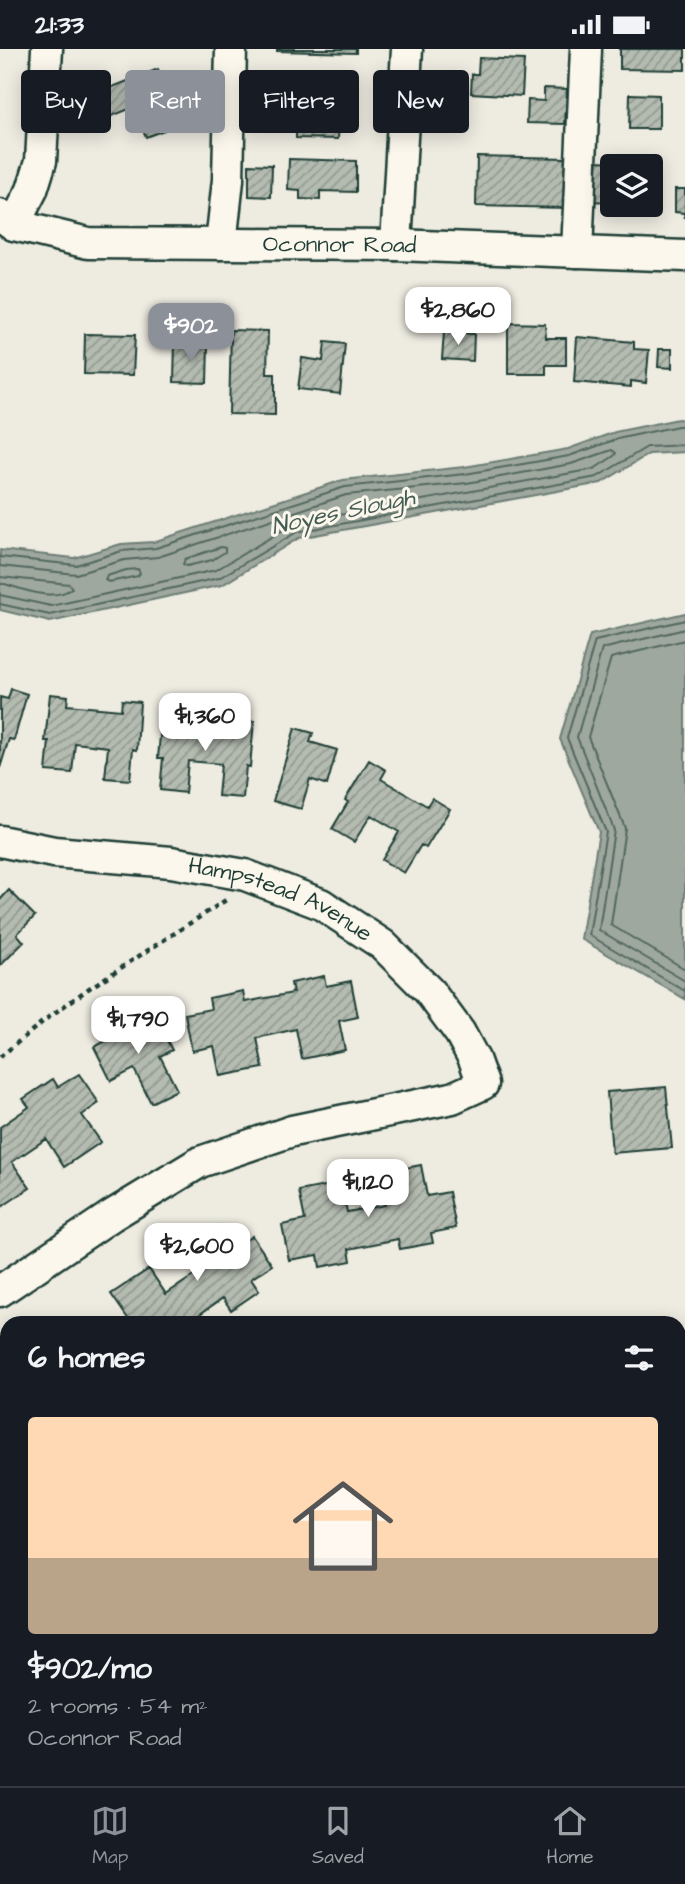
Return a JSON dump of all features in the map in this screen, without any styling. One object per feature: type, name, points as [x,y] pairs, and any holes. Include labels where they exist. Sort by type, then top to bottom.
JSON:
[{"type":"street","points":[[7,220],[33,190],[41,160],[47,49]]},
{"type":"street","points":[[220,244],[228,180],[231,49]]},
{"type":"street","points":[[396,245],[407,49]]},
{"type":"street","points":[[577,252],[586,49]]},
{"type":"street","name":"Oconnor Road","points":[[7,220],[88,243],[396,245],[685,255]]},
{"type":"street","name":"Hampstead Avenue","points":[[0,841],[54,852],[171,862],[246,875],[321,904],[383,945],[429,991],[460,1033],[484,1084],[452,1098],[292,1131],[200,1161],[111,1216],[0,1291]]},
{"type":"path","points":[[0,1057],[88,989],[233,895],[246,875]]},
{"type":"water","name":"Noyes Slough","points":[[678,419],[685,420],[685,452],[649,454],[601,483],[299,538],[222,585],[50,622],[0,610],[0,550],[74,558],[121,544],[153,542],[343,480],[464,467],[568,449],[615,432]]},
{"type":"water","points":[[685,613],[685,999],[581,939],[599,832],[560,739],[590,635]]},
{"type":"building","points":[[356,49],[356,53],[277,51]]},
{"type":"building","points":[[620,49],[685,49],[685,70],[620,69]]},
{"type":"building","points":[[479,58],[524,60],[522,96],[471,93],[472,74],[478,74]]},
{"type":"building","points":[[125,82],[125,111],[111,116],[111,87]]},
{"type":"building","points":[[544,88],[567,89],[565,124],[527,123],[528,100],[544,101]]},
{"type":"building","points":[[630,94],[659,95],[659,129],[629,129]]},
{"type":"building","points":[[296,133],[338,133],[338,139],[296,138]]},
{"type":"building","points":[[477,156],[567,158],[566,208],[476,206]]},
{"type":"building","points":[[289,159],[356,161],[356,192],[320,191],[320,200],[300,199],[300,191],[288,190]]},
{"type":"building","points":[[593,161],[600,161],[600,201],[592,201]]},
{"type":"building","points":[[249,164],[272,165],[271,197],[249,196]]},
{"type":"building","points":[[675,189],[685,189],[685,218],[684,213],[675,212]]},
{"type":"building","points":[[508,323],[545,324],[546,338],[566,338],[566,365],[546,365],[546,374],[508,374]]},
{"type":"building","points":[[231,330],[268,331],[267,374],[275,374],[275,415],[229,414]]},
{"type":"building","points":[[444,332],[474,334],[473,361],[442,359]]},
{"type":"building","points":[[85,334],[135,335],[133,375],[84,374]]},
{"type":"building","points":[[577,337],[634,342],[634,349],[649,350],[646,383],[631,381],[631,387],[574,382]]},
{"type":"building","points":[[175,342],[208,343],[207,383],[174,382]]},
{"type":"building","points":[[325,342],[345,344],[340,394],[298,389],[302,358],[323,361]]},
{"type":"building","points":[[659,349],[672,349],[672,368],[658,367]]},
{"type":"building","points":[[11,689],[27,694],[14,740],[9,739],[0,768],[0,697],[8,699]]},
{"type":"building","points":[[50,694],[68,696],[67,705],[121,710],[122,700],[140,702],[137,750],[133,749],[130,780],[105,778],[108,747],[75,743],[72,773],[46,771],[49,741],[45,741]]},
{"type":"building","points":[[162,713],[180,714],[179,723],[235,729],[236,720],[254,721],[250,767],[246,766],[243,798],[218,796],[221,764],[188,761],[185,793],[160,790],[163,758],[158,758]]},
{"type":"building","points":[[295,728],[313,733],[310,742],[337,750],[327,785],[310,779],[301,809],[273,801]]},
{"type":"building","points":[[369,760],[386,770],[381,779],[427,806],[432,798],[450,809],[426,848],[421,845],[404,873],[382,860],[399,832],[371,815],[354,842],[332,829],[348,802],[345,800]]},
{"type":"building","points":[[9,890],[35,916],[17,934],[24,942],[0,966],[0,900]]},
{"type":"building","points":[[324,976],[326,986],[351,981],[358,1017],[339,1021],[345,1050],[302,1059],[296,1029],[257,1038],[263,1068],[220,1076],[214,1046],[192,1051],[185,1014],[211,1009],[209,998],[243,991],[245,1002],[293,993],[291,983]]},
{"type":"building","points":[[155,1017],[172,1050],[160,1056],[177,1090],[151,1103],[134,1069],[111,1081],[94,1047],[108,1040],[102,1029],[122,1019],[128,1030]]},
{"type":"building","points":[[79,1074],[99,1103],[82,1115],[101,1142],[64,1167],[46,1139],[12,1162],[30,1188],[0,1208],[0,1127],[29,1107],[23,1099],[53,1079],[58,1087]]},
{"type":"building","points":[[666,1087],[672,1148],[612,1153],[607,1092]]},
{"type":"building","points":[[421,1165],[427,1196],[449,1192],[456,1228],[431,1233],[433,1243],[400,1249],[398,1239],[349,1249],[351,1261],[320,1267],[318,1255],[289,1260],[282,1225],[305,1220],[299,1191],[341,1183],[347,1212],[385,1205],[379,1173]]},
{"type":"building","points":[[219,1226],[234,1248],[252,1236],[272,1265],[251,1279],[259,1291],[231,1310],[223,1298],[197,1316],[126,1316],[111,1294],[149,1269],[166,1294],[199,1272],[185,1250]]}]
